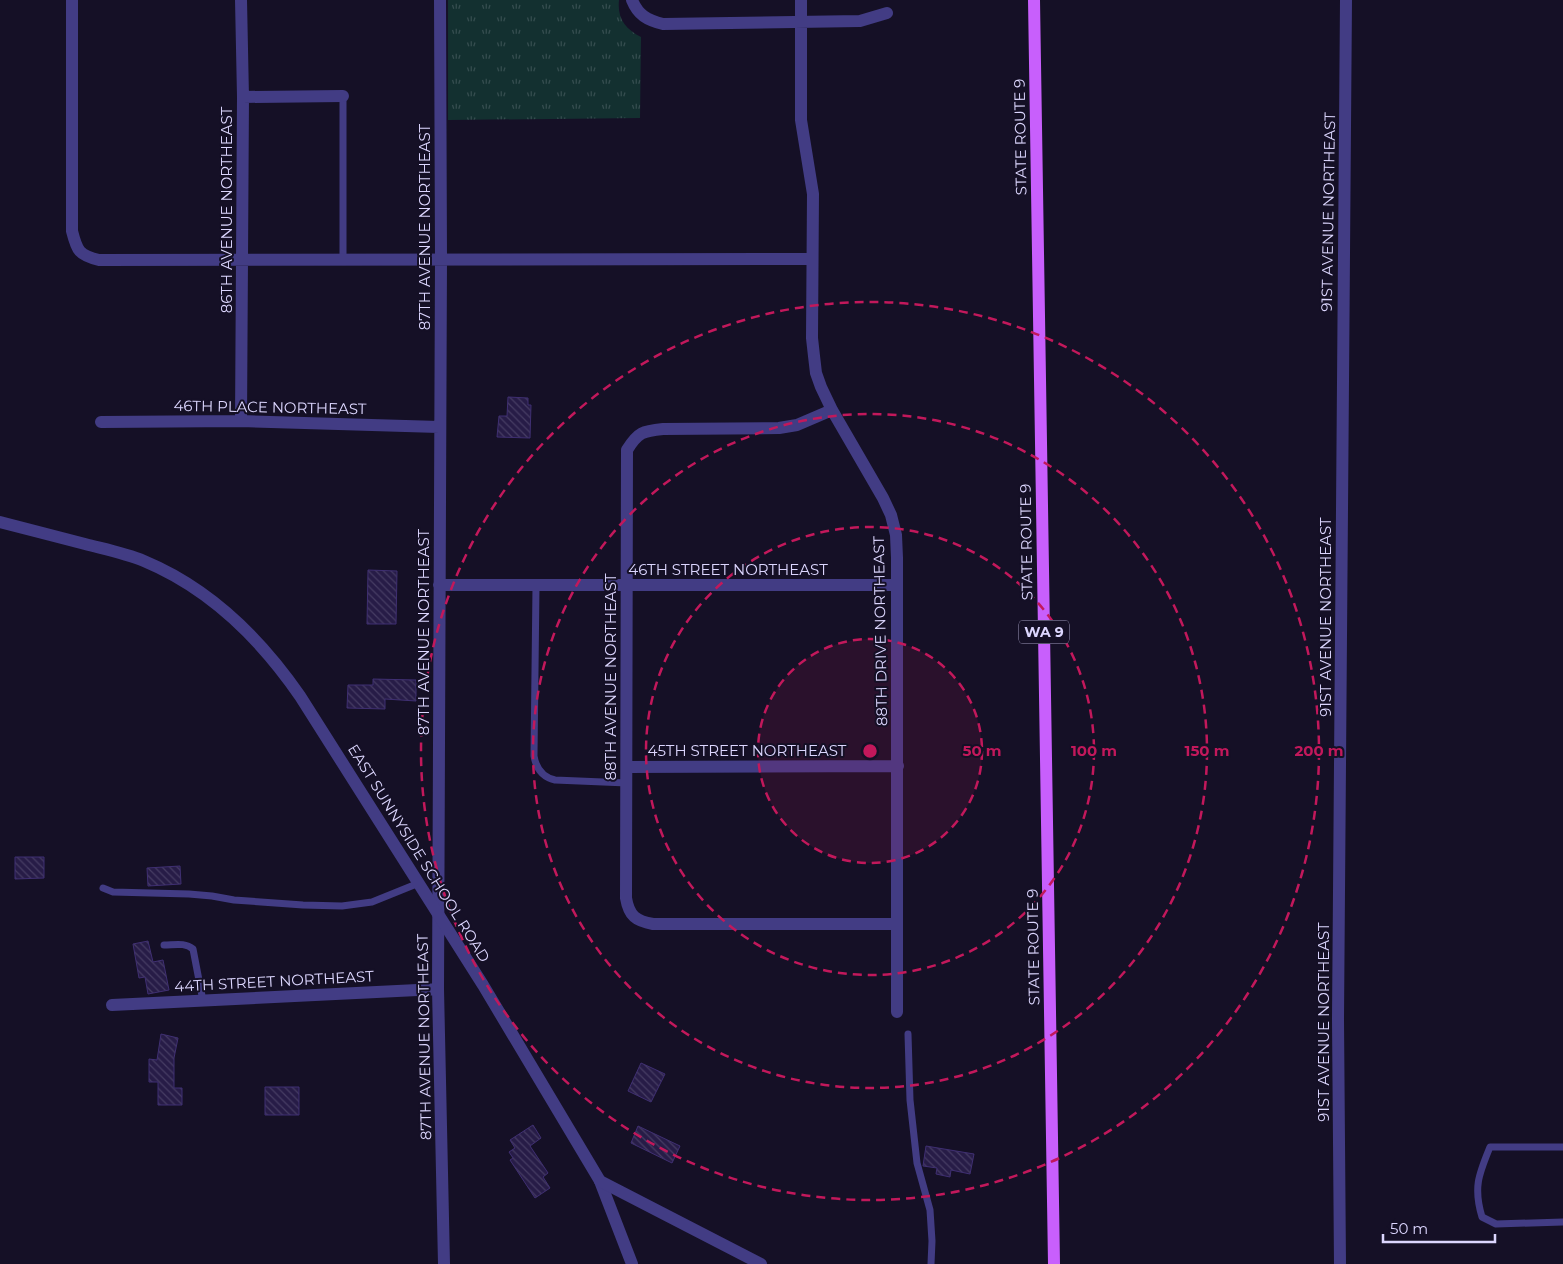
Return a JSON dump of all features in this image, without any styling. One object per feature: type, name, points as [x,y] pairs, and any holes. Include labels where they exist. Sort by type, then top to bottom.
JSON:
[{"type":"main road","name":"STATE ROUTE 9","points":[[1034,0],[1054,1264]]},
{"type":"street","points":[[72,0],[72,231],[75,244],[81,254],[100,260],[812,259]]},
{"type":"street","name":"86TH AVENUE NORTHEAST","points":[[241,0],[243,97],[241,421]]},
{"type":"street","name":"87TH AVENUE NORTHEAST","points":[[440,0],[441,260],[438,989],[444,1264]]},
{"type":"street","points":[[632,0],[642,16],[663,24],[860,21],[887,13]]},
{"type":"street","name":"88TH DRIVE NORTHEAST","points":[[801,0],[801,120],[812,194],[812,338],[814,356],[821,387],[832,410],[883,498],[891,515],[896,535],[898,1012]]},
{"type":"street","name":"91ST AVENUE NORTHEAST","points":[[1340,1264],[1338,1019],[1346,0]]},
{"type":"street","points":[[243,97],[342,96]]},
{"type":"street","name":"88TH AVENUE NORTHEAST","points":[[832,410],[797,425],[779,428],[663,429],[644,431],[634,438],[627,450],[626,898],[628,908],[633,916],[642,922],[653,924],[898,924]]},
{"type":"street","name":"46TH PLACE NORTHEAST","points":[[101,422],[241,421],[439,428]]},
{"type":"street","name":"EAST SUNNYSIDE SCHOOL ROAD","points":[[0,522],[143,560],[177,577],[207,596],[254,637],[281,669],[300,696],[483,985],[600,1181],[632,1264]]},
{"type":"street","name":"46TH STREET NORTHEAST","points":[[439,585],[897,585]]},
{"type":"street","name":"45TH STREET NORTHEAST","points":[[627,766],[898,766]]},
{"type":"street","name":"44TH STREET NORTHEAST","points":[[112,1006],[438,989]]},
{"type":"street","points":[[600,1181],[761,1264]]},
{"type":"lane","points":[[342,96],[342,260]]},
{"type":"lane","points":[[536,586],[535,764],[547,778],[555,780],[627,783]]},
{"type":"lane","points":[[103,888],[113,892],[189,894],[302,906],[342,906],[372,902],[419,883]]},
{"type":"lane","points":[[164,945],[184,944],[193,949],[203,1001]]},
{"type":"lane","points":[[908,1034],[910,1100],[917,1163],[930,1210],[931,1264]]},
{"type":"lane","points":[[1563,1147],[1490,1147],[1478,1175],[1477,1201],[1482,1216],[1496,1224],[1563,1222]]},
{"type":"green space","points":[[448,0],[619,0],[619,12],[623,22],[626,27],[641,37],[640,118],[448,120]]},
{"type":"building","points":[[508,397],[528,398],[528,405],[531,405],[530,438],[497,437],[499,416],[507,416]]},
{"type":"building","points":[[368,570],[397,571],[396,624],[367,624]]},
{"type":"building","points":[[373,679],[416,680],[416,701],[385,699],[385,709],[347,708],[348,685],[373,685]]},
{"type":"building","points":[[15,857],[44,857],[44,878],[15,879]]},
{"type":"building","points":[[180,866],[181,884],[148,886],[147,868]]},
{"type":"building","points":[[148,941],[153,962],[163,960],[169,990],[148,994],[145,977],[139,978],[133,944]]},
{"type":"building","points":[[161,1034],[178,1038],[174,1058],[174,1088],[182,1088],[182,1105],[158,1105],[158,1082],[149,1082],[149,1059],[157,1060]]},
{"type":"building","points":[[641,1063],[665,1074],[651,1102],[628,1091]]},
{"type":"building","points":[[265,1087],[299,1087],[299,1115],[265,1115]]},
{"type":"building","points":[[533,1125],[541,1138],[530,1146],[548,1173],[543,1177],[550,1188],[535,1198],[510,1160],[513,1158],[509,1152],[515,1148],[510,1140]]},
{"type":"building","points":[[638,1126],[680,1146],[672,1163],[631,1143]]},
{"type":"building","points":[[926,1146],[974,1154],[970,1174],[951,1170],[950,1177],[936,1174],[937,1168],[923,1166]]}]
